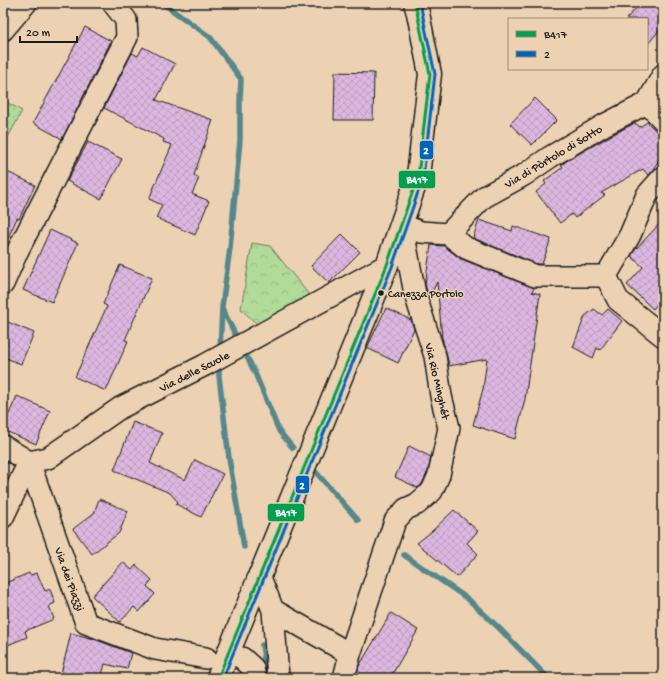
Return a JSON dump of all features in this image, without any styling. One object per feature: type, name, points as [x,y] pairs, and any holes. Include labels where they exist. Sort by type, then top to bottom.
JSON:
[{"type":"main road","points":[[218,678],[387,266],[418,176],[430,74],[415,3]]},
{"type":"street","points":[[3,30],[26,3]]},
{"type":"street","points":[[3,284],[17,252],[128,37],[126,20],[113,3]]},
{"type":"street","points":[[663,75],[647,103],[663,120]]},
{"type":"street","name":"Via di Pòrtolo di Sotto","points":[[448,234],[484,197],[524,175],[550,157],[604,125],[647,103]]},
{"type":"street","points":[[606,276],[630,235],[647,195],[663,177]]},
{"type":"street","points":[[402,225],[421,232],[448,234],[466,248],[536,276],[606,276]]},
{"type":"street","name":"Via Rio Minghét","points":[[344,678],[350,654],[395,521],[406,509],[417,504],[432,491],[439,475],[449,428],[441,396],[435,356],[415,294],[402,225]]},
{"type":"street","name":"Via delle Scuole","points":[[29,462],[48,458],[120,408],[247,343],[387,266]]},
{"type":"street","points":[[606,276],[618,300],[663,336]]},
{"type":"street","points":[[3,446],[29,462],[3,516]]},
{"type":"street","name":"Via dei Piazzi","points":[[29,462],[86,623],[155,649],[206,658]]},
{"type":"street","points":[[259,575],[273,610],[278,678]]},
{"type":"street","points":[[273,610],[350,654]]},
{"type":"street","points":[[242,658],[253,668],[255,678]]},
{"type":"green space","points":[[3,100],[22,111],[3,147]]},
{"type":"green space","points":[[252,243],[270,246],[310,296],[258,325],[241,309]]},
{"type":"building","points":[[641,3],[663,3],[663,26],[648,44],[648,18],[627,18]]},
{"type":"building","points":[[85,27],[111,41],[62,139],[33,123]]},
{"type":"building","points":[[143,47],[175,64],[156,100],[213,120],[194,175],[199,178],[192,194],[209,201],[195,235],[156,218],[162,205],[149,199],[172,145],[163,142],[164,139],[104,108],[132,53],[138,56]]},
{"type":"building","points":[[335,72],[374,73],[373,120],[334,120]]},
{"type":"building","points":[[535,98],[557,120],[532,145],[510,124]]},
{"type":"building","points":[[647,122],[663,138],[660,150],[663,154],[651,172],[648,175],[643,169],[601,193],[605,195],[575,218],[572,214],[560,223],[536,192],[546,184],[544,181],[563,167],[561,165],[568,160],[635,123],[640,127]]},
{"type":"building","points":[[88,142],[122,159],[101,199],[67,181]]},
{"type":"building","points":[[3,170],[35,185],[19,219],[17,218],[3,249]]},
{"type":"building","points":[[479,220],[512,231],[513,226],[551,239],[542,264],[537,264],[473,238]]},
{"type":"building","points":[[663,220],[663,298],[653,309],[627,285],[643,267],[631,256]]},
{"type":"building","points":[[50,230],[78,243],[52,302],[23,290]]},
{"type":"building","points":[[342,234],[360,252],[329,283],[311,266]]},
{"type":"building","points":[[431,245],[444,246],[461,259],[534,288],[532,292],[540,294],[525,399],[515,439],[473,425],[483,389],[487,359],[449,366],[442,338],[437,282],[429,298],[425,284]]},
{"type":"building","points":[[120,265],[152,278],[125,340],[128,341],[106,391],[75,377],[107,306],[103,304]]},
{"type":"building","points":[[386,308],[411,320],[414,329],[398,363],[367,348]]},
{"type":"building","points":[[594,309],[602,315],[608,309],[622,321],[600,350],[597,348],[593,358],[573,347],[585,316]]},
{"type":"building","points":[[3,320],[34,333],[21,364],[3,357]]},
{"type":"building","points":[[17,396],[50,411],[36,444],[3,430]]},
{"type":"building","points":[[133,422],[162,433],[150,463],[185,480],[195,460],[223,474],[201,517],[176,504],[178,502],[170,493],[114,470]]},
{"type":"building","points":[[409,446],[431,457],[428,471],[422,484],[418,488],[395,477]]},
{"type":"building","points":[[99,499],[128,511],[119,533],[92,554],[73,529],[94,513]]},
{"type":"building","points":[[454,510],[478,531],[467,543],[478,554],[457,577],[417,543]]},
{"type":"building","points":[[123,562],[132,570],[136,565],[152,580],[147,586],[155,594],[139,612],[134,607],[120,622],[92,596]]},
{"type":"building","points":[[29,573],[30,575],[37,573],[45,591],[50,589],[55,603],[49,606],[54,619],[25,631],[27,637],[3,647],[3,584]]},
{"type":"building","points":[[391,613],[418,630],[390,678],[356,678],[359,666]]},
{"type":"building","points":[[71,633],[94,639],[131,653],[127,669],[105,664],[101,678],[60,678]]},
{"type":"waterway","points":[[162,3],[210,37],[241,79],[240,140],[230,248],[222,307],[220,352]]},
{"type":"waterway","points":[[222,308],[239,342]]},
{"type":"waterway","points":[[243,349],[255,373],[279,431],[293,448]]},
{"type":"waterway","points":[[219,363],[219,376],[229,458],[244,547]]},
{"type":"waterway","points":[[314,470],[358,520]]},
{"type":"waterway","points":[[404,555],[468,599],[548,678]]},
{"type":"waterway","points":[[262,645],[267,678]]},
{"type":"transit line","name":"B417","points":[[218,678],[387,265],[418,176],[430,74],[415,3]]},
{"type":"transit line","name":"2","points":[[223,678],[392,267],[423,178],[435,74],[420,3]]},
{"type":"place","name":"Canezza Portolo","points":[[381,293]]}]
